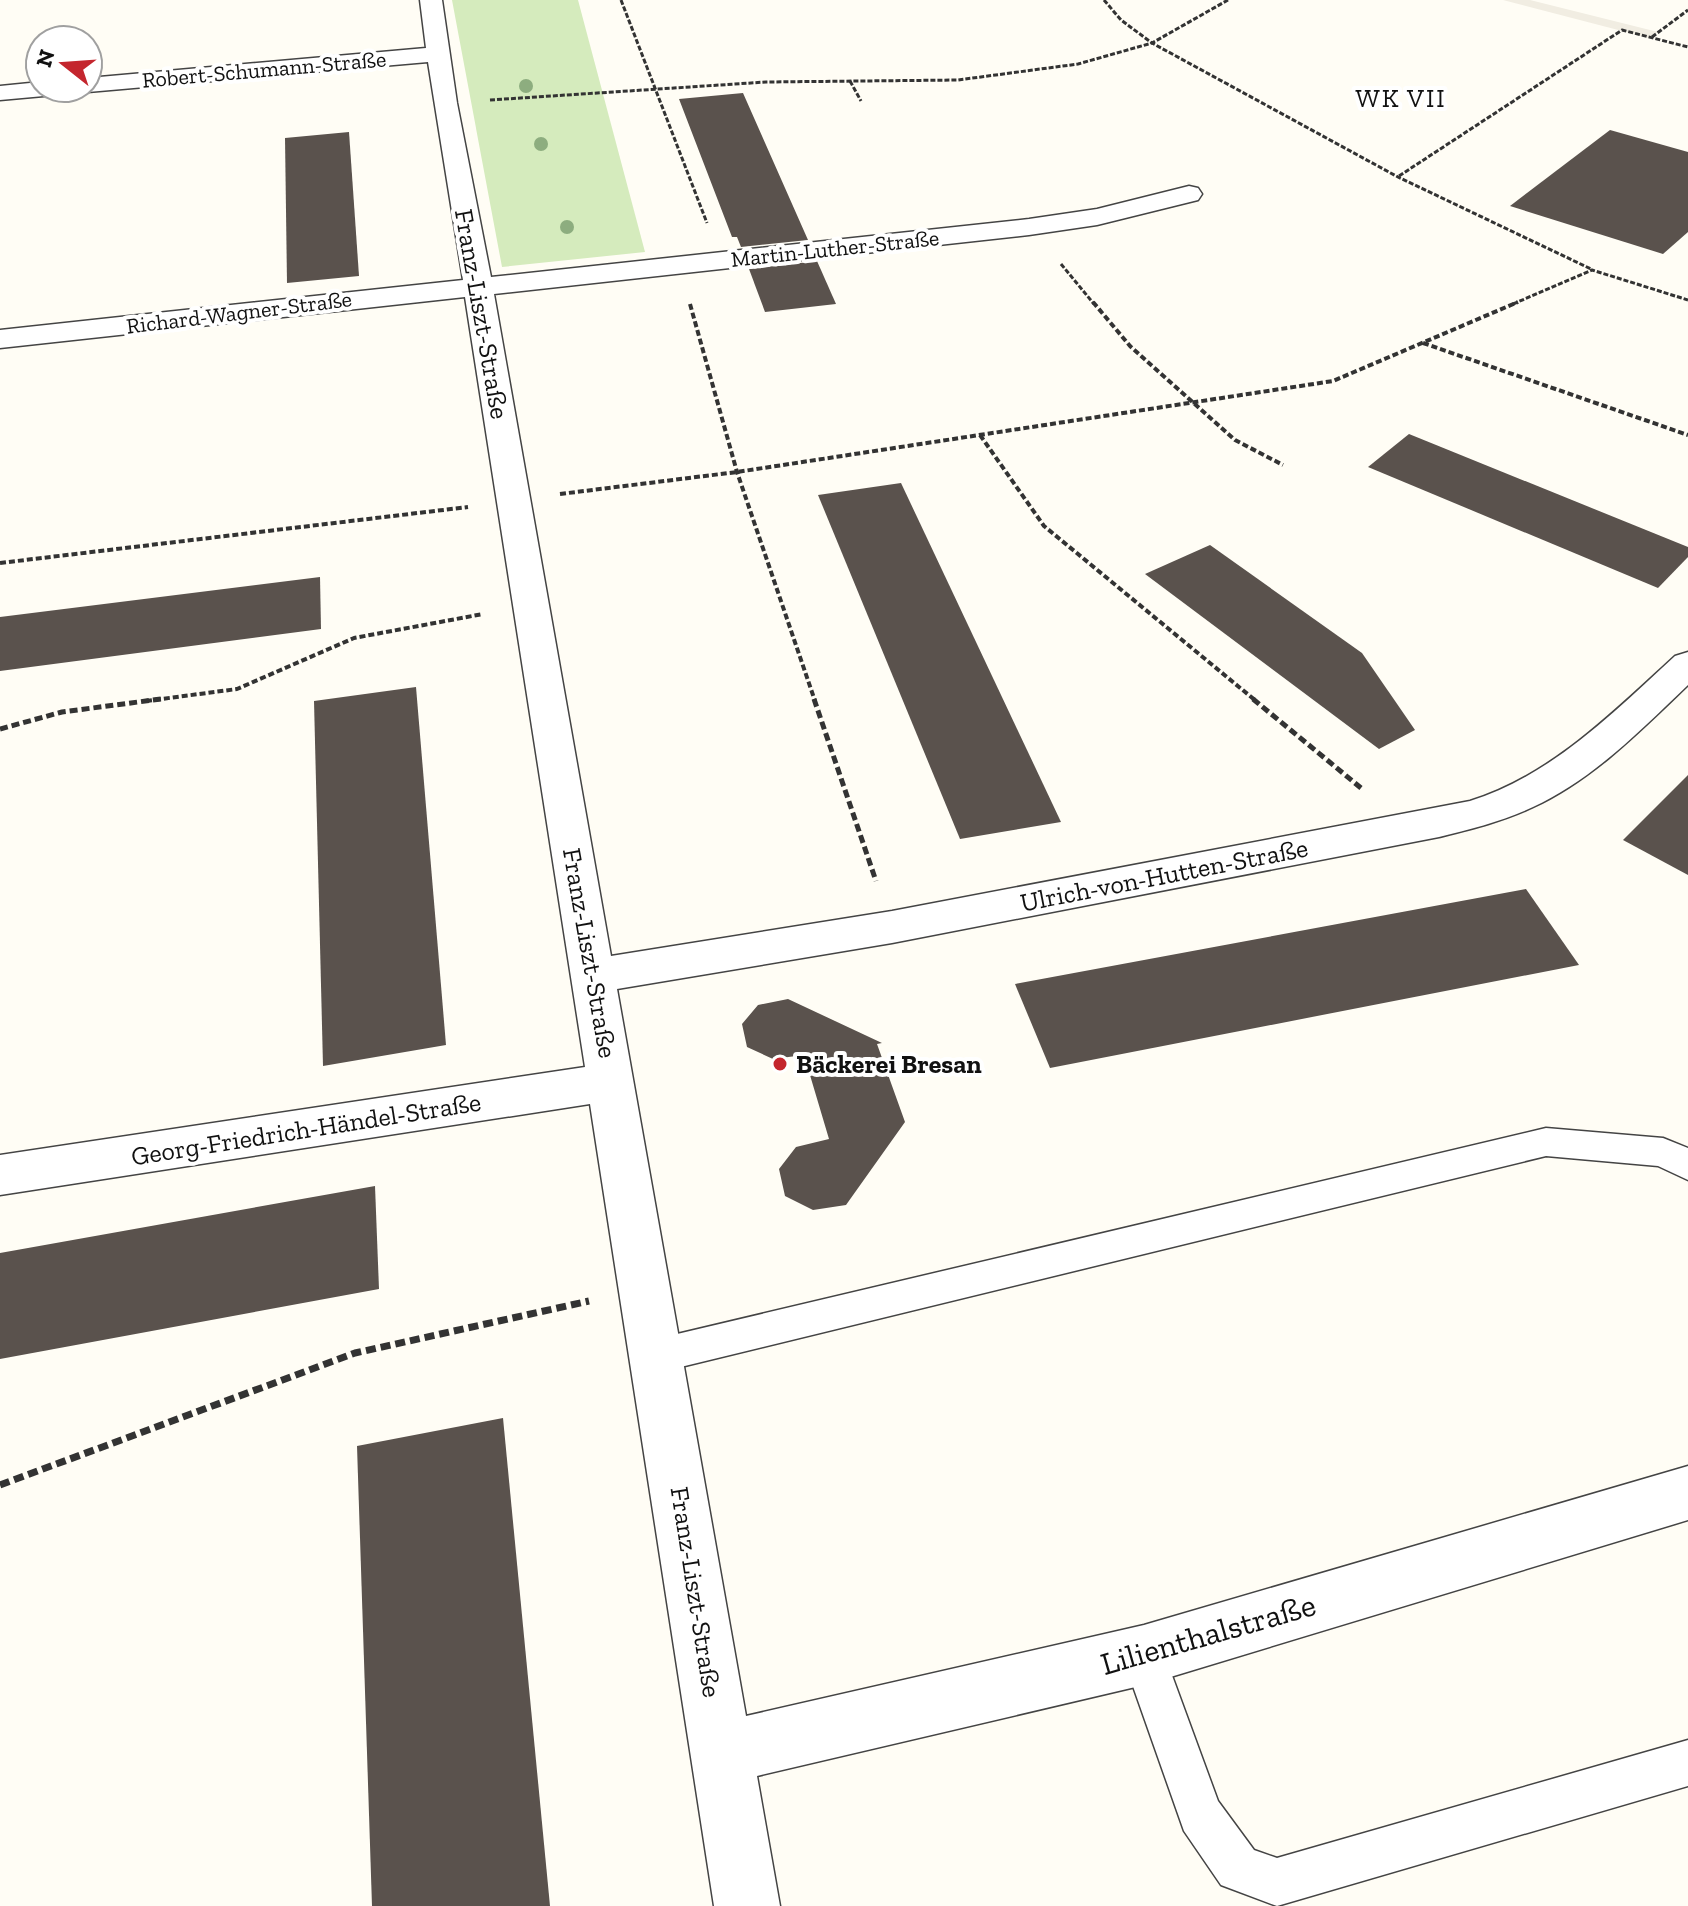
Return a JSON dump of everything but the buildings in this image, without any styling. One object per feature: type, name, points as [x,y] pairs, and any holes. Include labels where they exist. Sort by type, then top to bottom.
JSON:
[{"type":"street","name":"Franz-Liszt-Straße","points":[[431,0],[445,103],[612,1082],[747,1906]]},
{"type":"street","name":"Robert-Schumann-Straße","points":[[104,84],[440,54]]},
{"type":"street","points":[[0,93],[24,91]]},
{"type":"street","name":"Martin-Luther-Straße","points":[[478,285],[1029,227],[1097,217],[1189,194]]},
{"type":"street","name":"Richard-Wagner-Straße","points":[[0,339],[478,285]]},
{"type":"street","name":"Ulrich-von-Hutten-Straße","points":[[594,976],[892,927],[1409,828],[1492,809],[1538,788],[1612,735],[1688,664]]},
{"type":"street","name":"Georg-Friedrich-Händel-Straße","points":[[0,1175],[612,1082]]},
{"type":"street","name":"Lilienthalstraße","points":[[722,1753],[1144,1655],[1688,1493]]},
{"type":"lane","points":[[656,1356],[1546,1142],[1663,1152],[1688,1165]]},
{"type":"lane","points":[[1144,1655],[1200,1815],[1238,1868],[1277,1882],[1688,1763]]},
{"type":"path","points":[[621,0],[721,261]]},
{"type":"path","points":[[1104,0],[1121,20],[1152,43],[1398,177],[1592,270],[1688,300]]},
{"type":"path","points":[[445,103],[766,82],[958,80],[1078,64],[1152,43],[1228,0]]},
{"type":"path","points":[[1651,37],[1688,10]]},
{"type":"path","points":[[1398,177],[1622,30],[1688,47]]},
{"type":"path","points":[[850,81],[861,101]]},
{"type":"path","points":[[1029,227],[1130,346],[1235,440],[1283,465]]},
{"type":"path","points":[[679,265],[737,472],[892,927]]},
{"type":"path","points":[[0,563],[404,513],[515,503],[1333,381],[1592,270]]},
{"type":"path","points":[[1422,343],[1688,435]]},
{"type":"path","points":[[980,435],[1044,526],[1409,828]]},
{"type":"path","points":[[0,729],[62,712],[237,689],[354,638],[532,605]]},
{"type":"path","points":[[0,1485],[355,1353],[645,1288]]},
{"type":"green space","points":[[452,0],[578,0],[645,252],[502,267]]},
{"type":"shaded area","points":[[1503,0],[1530,0],[1658,32],[1649,38]]},
{"type":"place","name":"Bäckerei Bresan","points":[[780,1064]]},
{"type":"district","name":"WK VII","points":[[1401,98]]}]
